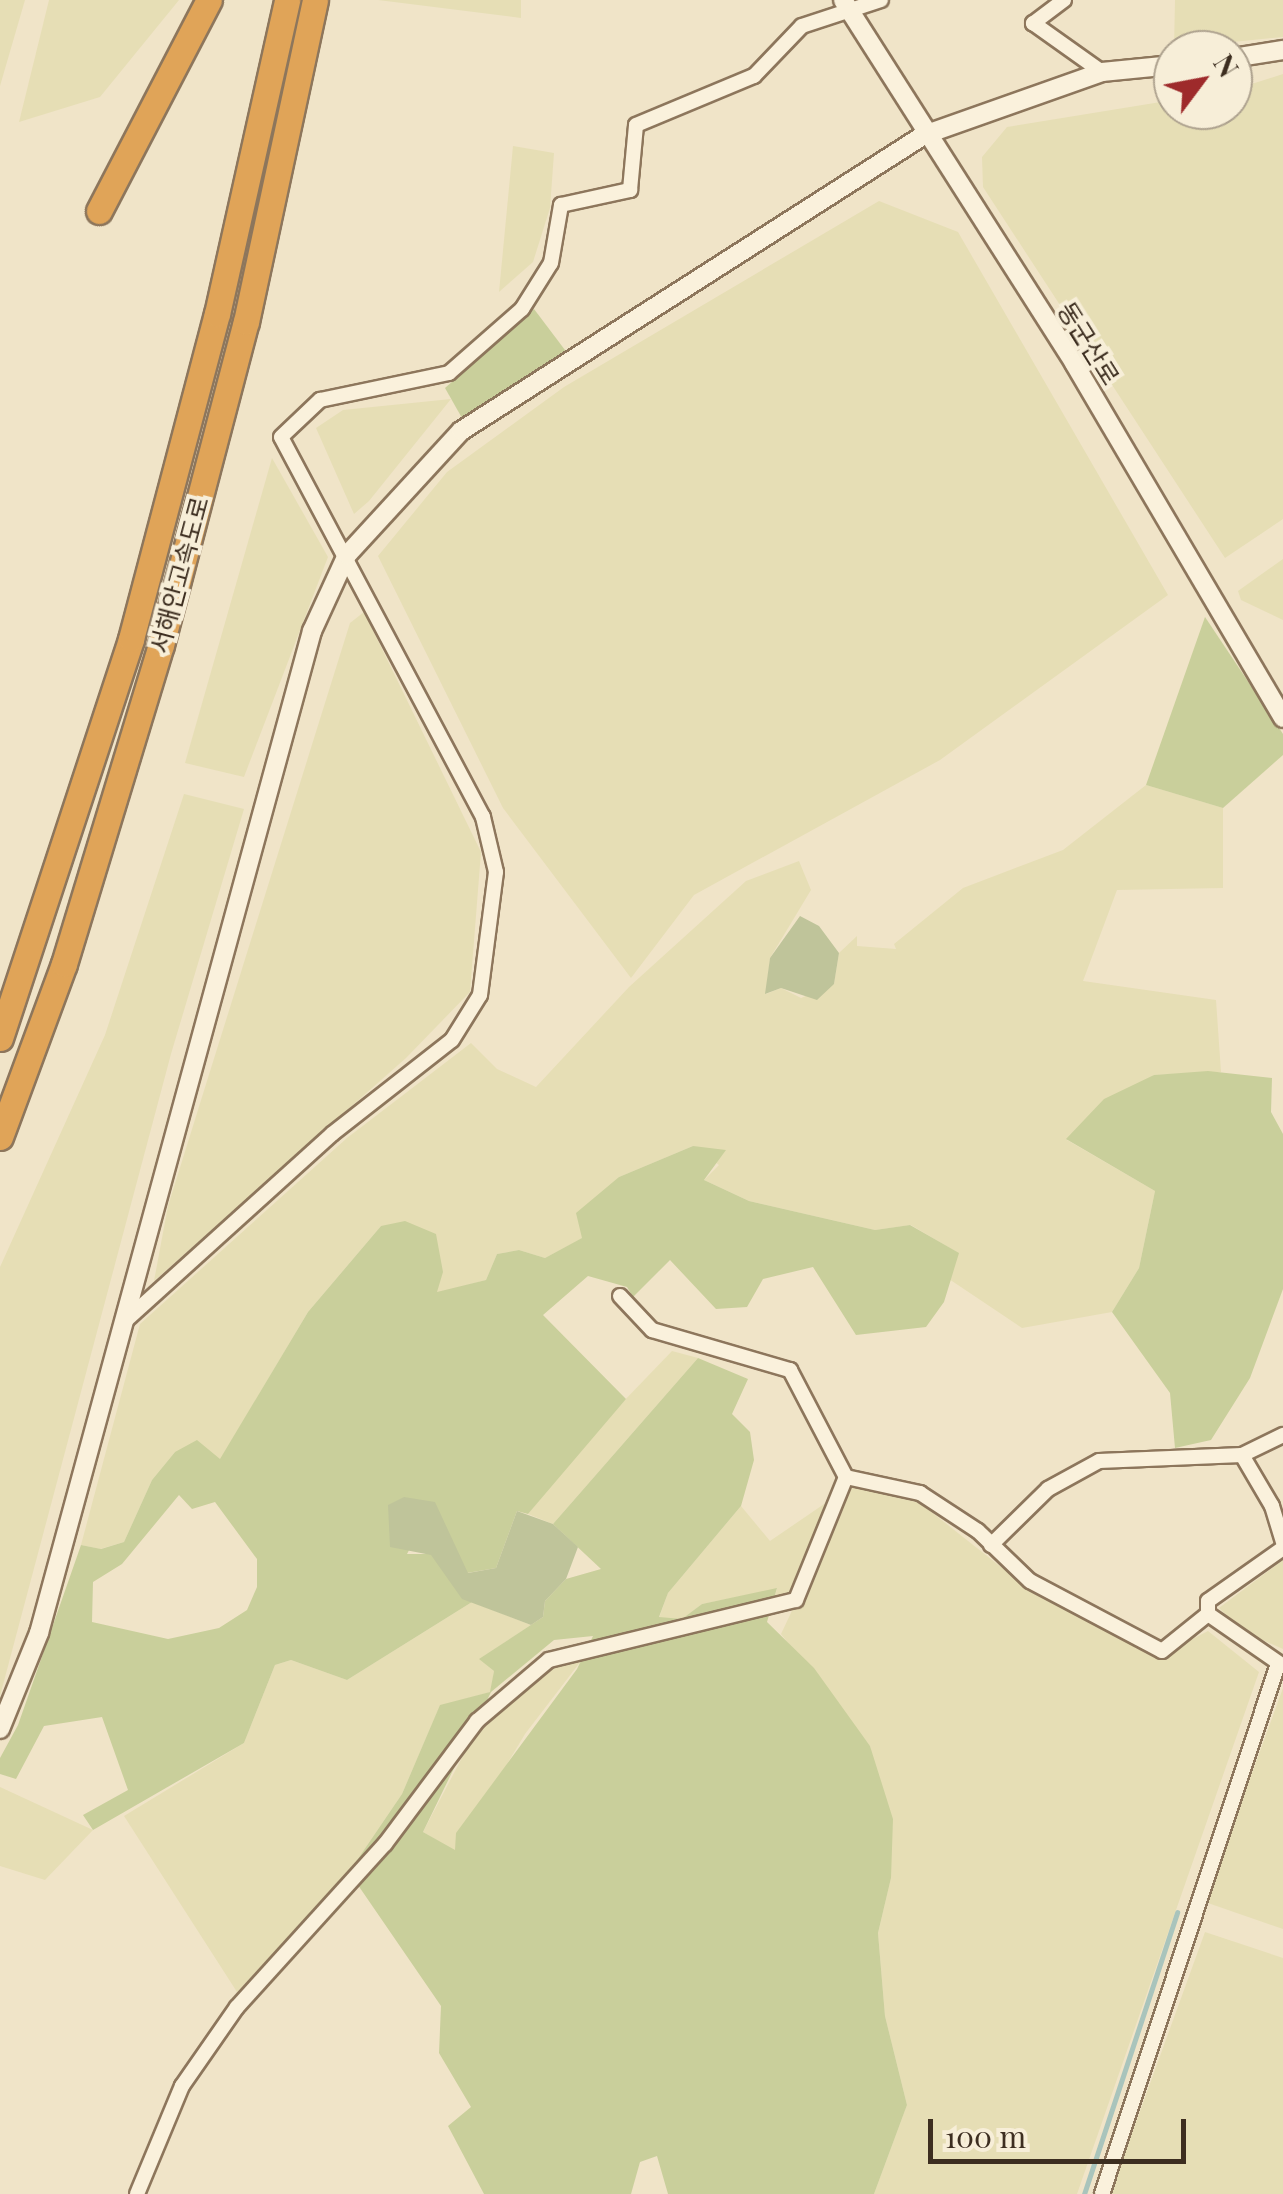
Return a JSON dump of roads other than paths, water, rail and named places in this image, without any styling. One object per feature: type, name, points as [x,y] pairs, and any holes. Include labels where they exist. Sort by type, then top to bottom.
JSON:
[{"type":"highway","points":[[99,211],[209,0]]},
{"type":"highway","name":"서해안고속도로","points":[[0,1038],[131,639],[218,314],[286,0]]},
{"type":"highway","name":"서해안고속도로","points":[[0,1137],[64,964],[162,645],[246,322],[315,0]]},
{"type":"street","points":[[124,1323],[332,1134],[452,1040],[480,995],[496,872],[483,817],[348,555],[282,437],[320,400],[449,373],[522,309],[551,263],[561,206],[630,190],[636,125],[754,76],[802,26],[847,6],[881,0]]},
{"type":"street","points":[[1064,0],[1034,23],[1102,72]]},
{"type":"street","name":"동군산로","points":[[847,6],[924,135],[1074,363],[1283,718]]},
{"type":"street","points":[[1253,55],[1283,50]]},
{"type":"street","points":[[0,1729],[39,1633],[312,631],[348,555],[461,431],[924,135],[1102,72],[1153,67]]},
{"type":"street","points":[[137,2194],[182,2086],[236,2007],[385,1844],[477,1721],[549,1660],[796,1600],[846,1478],[790,1370],[652,1330],[620,1296]]},
{"type":"street","points":[[991,1545],[1048,1489],[1100,1461],[1242,1455],[1283,1435]]},
{"type":"street","points":[[1208,1614],[1208,1601],[1283,1545],[1272,1506],[1242,1455]]},
{"type":"street","points":[[846,1478],[920,1492],[991,1545],[1030,1581],[1162,1651],[1208,1614]]},
{"type":"street","points":[[1102,2194],[1280,1665],[1208,1614]]},
{"type":"waterway","points":[[1084,2194],[1177,1912]]}]
